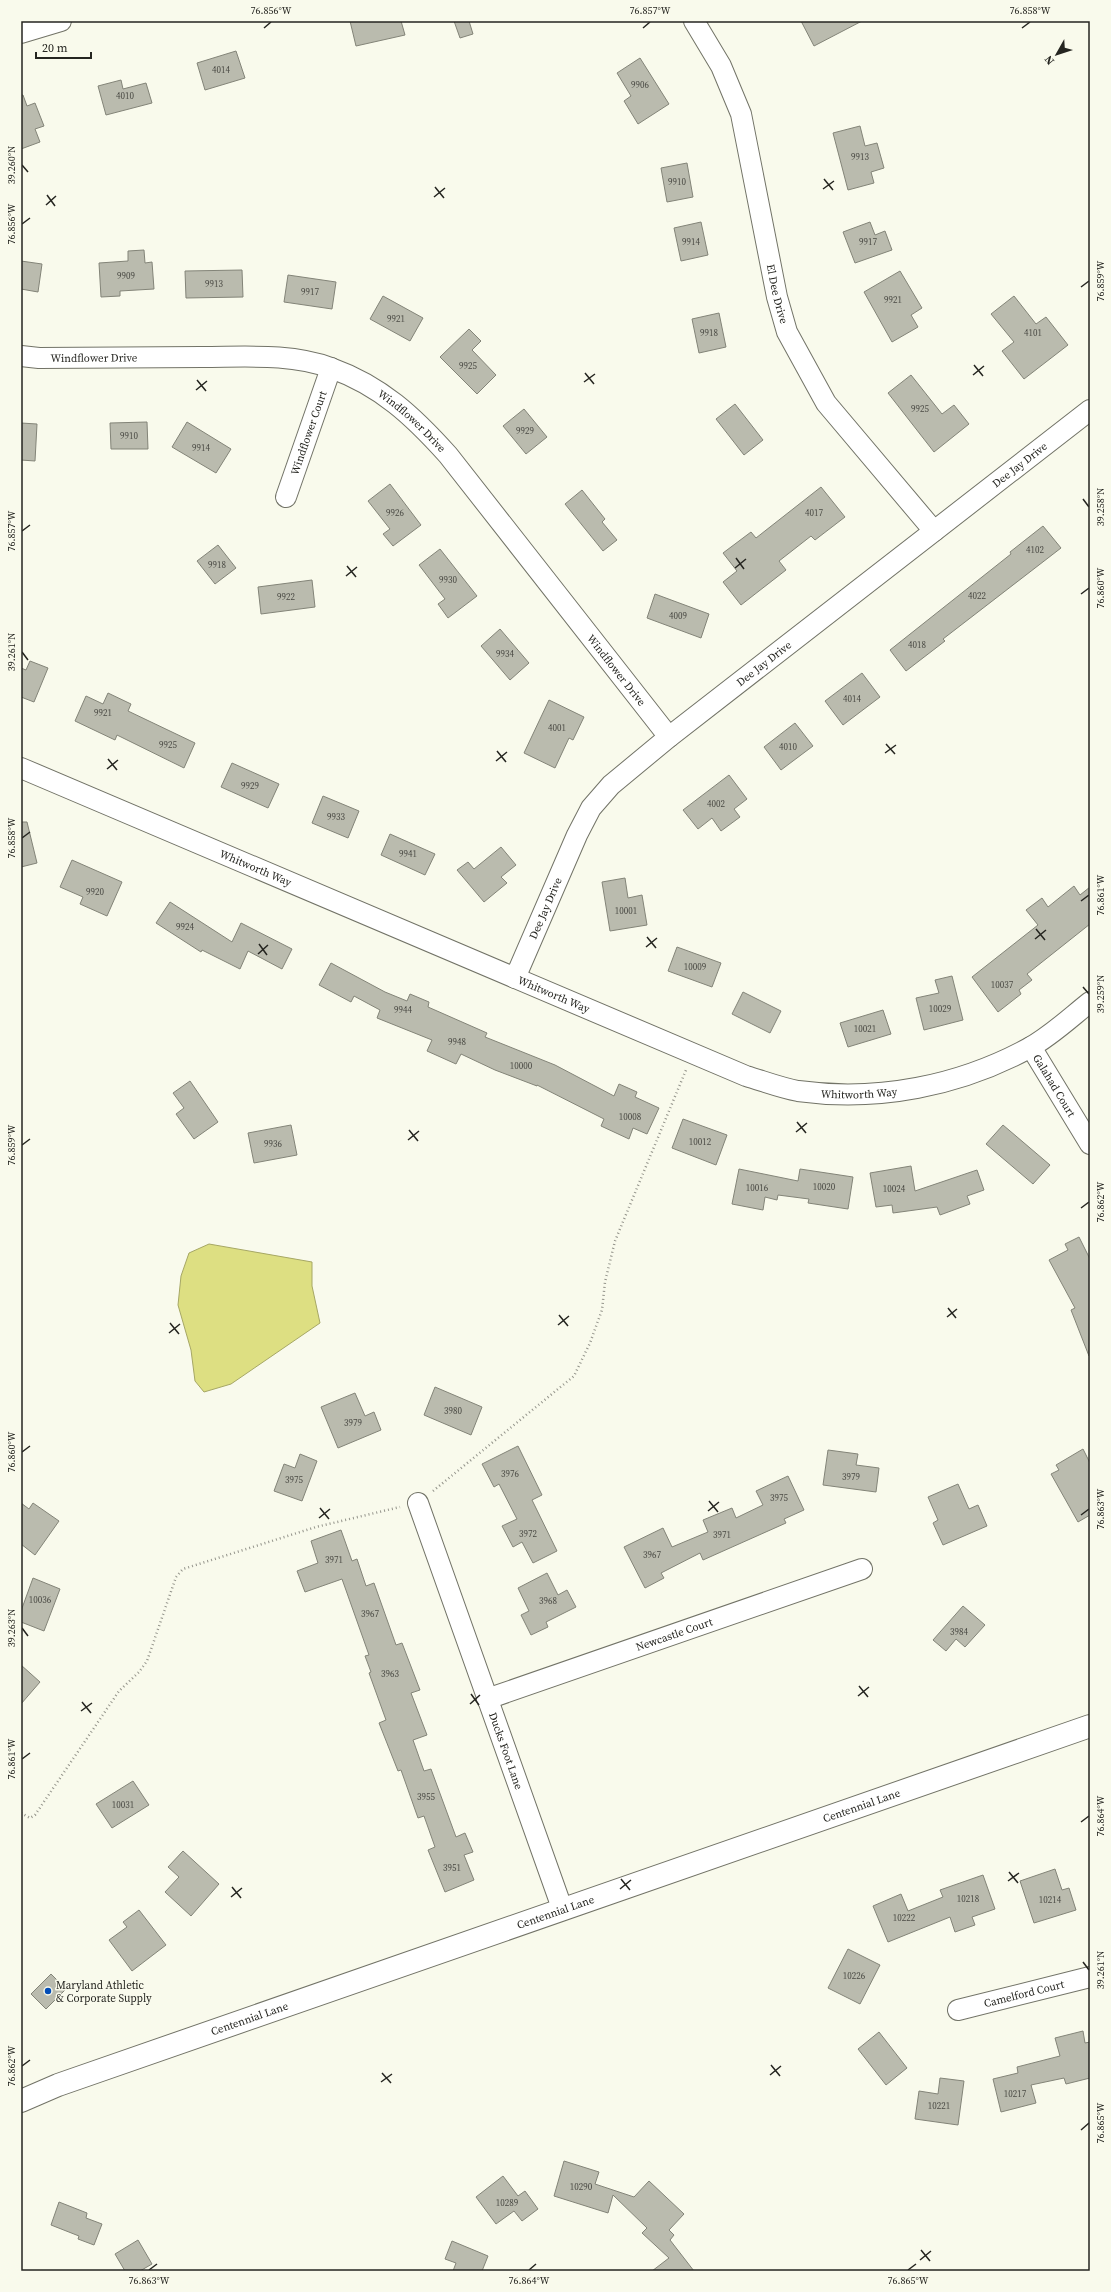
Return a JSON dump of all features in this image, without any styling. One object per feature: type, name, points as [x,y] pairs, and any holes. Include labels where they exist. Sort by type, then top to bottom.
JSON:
[{"type":"street","points":[[21,33],[61,21]]},
{"type":"street","name":"El Dee Drive","points":[[694,21],[721,66],[741,114],[777,297],[787,332],[826,403],[934,531]]},
{"type":"street","name":"Windflower Drive","points":[[21,356],[39,358],[260,357],[301,359],[331,368],[367,384],[396,402],[421,425],[448,455],[669,737]]},
{"type":"street","name":"Windflower Court","points":[[286,497],[331,368]]},
{"type":"street","name":"Dee Jay Drive","points":[[515,978],[577,835],[591,808],[611,785],[669,737],[1090,410]]},
{"type":"street","name":"Whitworth Way","points":[[21,768],[746,1076],[798,1090],[846,1094],[894,1092],[940,1084],[986,1069],[1031,1047],[1090,1002]]},
{"type":"street","name":"Galahad Court","points":[[1031,1047],[1090,1144]]},
{"type":"street","name":"Ducks Foot Lane","points":[[418,1503],[562,1908]]},
{"type":"street","name":"Newcastle Court","points":[[487,1698],[862,1569]]},
{"type":"street","name":"Centennial Lane","points":[[21,2101],[58,2085],[562,1908],[1090,1726]]},
{"type":"street","name":"Camelford Court","points":[[958,2010],[1090,1977]]},
{"type":"path","points":[[21,1813],[30,1818],[36,1815],[119,1691],[139,1672],[152,1648],[176,1577],[183,1568],[316,1527],[418,1503],[574,1376],[590,1343],[602,1310],[605,1282],[615,1241],[693,1054]]},
{"type":"shaded area","points":[[209,1244],[312,1262],[312,1286],[320,1323],[231,1384],[204,1392],[195,1381],[191,1350],[178,1305],[181,1276],[189,1253]]},
{"type":"building","points":[[350,21],[401,21],[405,35],[356,46]]},
{"type":"building","points":[[454,21],[469,21],[473,34],[460,38]]},
{"type":"building","points":[[801,21],[862,21],[814,46]]},
{"type":"building","points":[[236,51],[245,78],[205,90],[197,63]]},
{"type":"building","points":[[640,58],[669,104],[638,124],[624,101],[631,96],[617,73]]},
{"type":"building","points":[[121,80],[123,89],[146,83],[152,103],[106,115],[98,86]]},
{"type":"building","points":[[21,95],[23,95],[27,106],[35,103],[44,126],[35,129],[40,142],[21,149]]},
{"type":"building","points":[[860,126],[865,146],[877,143],[884,168],[871,172],[874,183],[848,190],[833,133]]},
{"type":"building","points":[[687,163],[693,197],[667,202],[661,168]]},
{"type":"building","points":[[701,222],[708,255],[681,261],[674,228]]},
{"type":"building","points":[[870,222],[875,235],[885,231],[892,250],[855,263],[843,232]]},
{"type":"building","points":[[144,250],[145,263],[152,262],[154,289],[120,291],[120,296],[101,297],[99,263],[128,261],[128,251]]},
{"type":"building","points":[[21,261],[42,264],[38,292],[21,289]]},
{"type":"building","points":[[242,270],[243,297],[186,298],[185,271]]},
{"type":"building","points":[[900,271],[922,308],[911,315],[918,327],[892,342],[864,292]]},
{"type":"building","points":[[288,275],[336,282],[332,309],[284,302]]},
{"type":"building","points":[[383,296],[423,318],[410,341],[370,319]]},
{"type":"building","points":[[1014,296],[1036,324],[1046,317],[1068,345],[1024,379],[1002,351],[1014,342],[991,314]]},
{"type":"building","points":[[719,313],[726,347],[699,353],[692,319]]},
{"type":"building","points":[[469,329],[481,341],[472,350],[496,375],[477,394],[440,357]]},
{"type":"building","points":[[911,375],[942,414],[954,405],[969,424],[934,452],[888,393]]},
{"type":"building","points":[[735,404],[763,440],[744,455],[716,419]]},
{"type":"building","points":[[524,409],[547,437],[526,454],[503,426]]},
{"type":"building","points":[[147,422],[148,449],[111,449],[110,423]]},
{"type":"building","points":[[187,422],[231,449],[216,473],[172,447]]},
{"type":"building","points":[[21,423],[37,424],[35,461],[21,460]]},
{"type":"building","points":[[390,484],[421,525],[393,546],[383,534],[390,529],[368,501]]},
{"type":"building","points":[[821,487],[845,517],[815,540],[811,536],[779,561],[786,570],[741,605],[723,582],[737,571],[723,553],[751,532],[756,538]]},
{"type":"building","points":[[582,490],[605,519],[602,522],[617,540],[603,551],[565,504]]},
{"type":"building","points":[[1043,526],[1061,548],[943,639],[945,641],[906,671],[890,650],[1011,554],[1010,552]]},
{"type":"building","points":[[218,545],[236,568],[215,584],[197,561]]},
{"type":"building","points":[[440,549],[477,596],[448,618],[438,604],[445,599],[419,565]]},
{"type":"building","points":[[312,580],[315,607],[261,614],[258,587]]},
{"type":"building","points":[[655,594],[709,614],[701,638],[647,618]]},
{"type":"building","points":[[500,629],[529,663],[510,680],[481,646]]},
{"type":"building","points":[[30,661],[48,668],[34,702],[21,697],[21,668],[26,670]]},
{"type":"building","points":[[862,673],[880,697],[843,725],[825,701]]},
{"type":"building","points":[[108,693],[131,704],[128,711],[195,743],[184,768],[117,735],[115,740],[75,721],[86,696],[103,704]]},
{"type":"building","points":[[549,700],[584,717],[573,740],[569,738],[555,768],[524,753]]},
{"type":"building","points":[[795,723],[813,746],[781,770],[764,747]]},
{"type":"building","points":[[232,763],[279,784],[268,808],[221,787]]},
{"type":"building","points":[[729,775],[747,799],[734,809],[740,817],[721,831],[712,818],[698,829],[683,810]]},
{"type":"building","points":[[323,796],[359,811],[348,838],[312,823]]},
{"type":"building","points":[[21,822],[27,822],[37,863],[21,867]]},
{"type":"building","points":[[390,834],[435,854],[425,875],[381,855]]},
{"type":"building","points":[[501,847],[516,865],[501,877],[507,883],[484,902],[457,870],[468,862],[474,869]]},
{"type":"building","points":[[72,860],[122,882],[107,916],[80,904],[83,897],[60,887]]},
{"type":"building","points":[[625,878],[628,898],[642,895],[647,925],[610,931],[602,882]]},
{"type":"building","points":[[1074,886],[1080,895],[1090,887],[1090,924],[1027,974],[1032,980],[1019,990],[1021,994],[998,1012],[972,977],[1038,925],[1026,910],[1042,898],[1048,907]]},
{"type":"building","points":[[170,902],[232,942],[241,923],[292,949],[282,969],[248,951],[240,969],[202,950],[201,952],[156,923]]},
{"type":"building","points":[[677,947],[721,963],[712,987],[668,971]]},
{"type":"building","points":[[331,963],[385,992],[407,1001],[410,994],[429,1002],[428,1007],[487,1033],[485,1037],[555,1065],[614,1096],[619,1084],[637,1092],[635,1097],[659,1108],[647,1134],[633,1128],[629,1139],[601,1126],[604,1119],[537,1085],[495,1070],[461,1054],[456,1064],[427,1051],[432,1040],[377,1018],[380,1010],[354,996],[351,1002],[319,985]]},
{"type":"building","points":[[952,976],[963,1020],[924,1030],[916,998],[939,993],[935,980]]},
{"type":"building","points":[[743,992],[781,1011],[770,1033],[732,1014]]},
{"type":"building","points":[[883,1010],[891,1034],[848,1047],[840,1023]]},
{"type":"building","points":[[190,1081],[218,1122],[194,1139],[176,1114],[184,1108],[173,1093]]},
{"type":"building","points":[[683,1119],[727,1135],[716,1165],[672,1148]]},
{"type":"building","points":[[291,1125],[297,1155],[254,1163],[248,1133]]},
{"type":"building","points":[[1003,1125],[1050,1165],[1033,1184],[986,1144]]},
{"type":"building","points":[[911,1166],[915,1191],[977,1170],[984,1190],[967,1196],[970,1204],[940,1215],[937,1207],[893,1213],[892,1205],[876,1207],[870,1173]]},
{"type":"building","points":[[739,1169],[798,1181],[800,1169],[853,1177],[848,1209],[808,1203],[809,1199],[778,1195],[777,1200],[765,1197],[763,1210],[732,1204]]},
{"type":"building","points":[[1079,1237],[1090,1259],[1089,1356],[1071,1310],[1075,1308],[1049,1260],[1068,1250],[1065,1244]]},
{"type":"building","points":[[435,1387],[482,1407],[471,1435],[424,1415]]},
{"type":"building","points":[[355,1393],[365,1416],[374,1412],[381,1430],[338,1448],[321,1407]]},
{"type":"building","points":[[518,1446],[542,1495],[532,1500],[557,1551],[533,1563],[522,1542],[513,1547],[502,1526],[517,1519],[499,1484],[494,1487],[482,1464]]},
{"type":"building","points":[[1083,1449],[1090,1463],[1090,1515],[1078,1522],[1051,1474],[1059,1470],[1056,1465]]},
{"type":"building","points":[[828,1450],[858,1454],[856,1465],[879,1468],[876,1492],[823,1485]]},
{"type":"building","points":[[300,1454],[317,1461],[302,1501],[274,1491],[284,1464],[295,1468]]},
{"type":"building","points":[[788,1476],[804,1510],[784,1519],[786,1523],[703,1560],[700,1553],[661,1573],[664,1578],[645,1588],[624,1547],[663,1528],[672,1547],[708,1532],[703,1520],[732,1508],[736,1518],[763,1505],[756,1491]]},
{"type":"building","points":[[958,1484],[969,1509],[978,1505],[987,1526],[943,1545],[933,1523],[938,1520],[928,1497]]},
{"type":"building","points":[[21,1503],[29,1509],[33,1503],[59,1521],[35,1555],[21,1544]]},
{"type":"building","points":[[341,1530],[352,1561],[357,1559],[366,1586],[374,1583],[396,1645],[402,1643],[420,1690],[411,1693],[427,1735],[413,1740],[424,1771],[431,1769],[456,1837],[465,1833],[473,1852],[464,1855],[474,1880],[445,1892],[428,1850],[435,1847],[424,1816],[418,1818],[401,1770],[398,1771],[379,1723],[386,1720],[369,1673],[371,1672],[365,1656],[369,1655],[342,1579],[305,1592],[297,1571],[318,1563],[311,1541]]},
{"type":"building","points":[[547,1573],[558,1595],[567,1590],[576,1607],[546,1622],[548,1627],[531,1635],[521,1615],[529,1611],[518,1588]]},
{"type":"building","points":[[33,1578],[60,1589],[44,1631],[21,1622],[21,1611]]},
{"type":"building","points":[[963,1606],[985,1625],[965,1647],[956,1639],[946,1651],[933,1640]]},
{"type":"building","points":[[21,1665],[40,1682],[21,1704]]},
{"type":"building","points":[[133,1781],[149,1805],[112,1828],[96,1804]]},
{"type":"building","points":[[183,1851],[219,1884],[191,1916],[165,1892],[179,1877],[168,1867]]},
{"type":"building","points":[[1055,1869],[1062,1890],[1069,1888],[1076,1910],[1034,1923],[1020,1881]]},
{"type":"building","points":[[983,1875],[995,1909],[972,1917],[975,1925],[955,1932],[950,1917],[888,1942],[873,1906],[901,1894],[908,1911],[943,1897],[940,1890]]},
{"type":"building","points":[[139,1910],[166,1945],[132,1971],[109,1940],[127,1927],[123,1922]]},
{"type":"building","points":[[848,1949],[880,1965],[860,2004],[828,1988]]},
{"type":"building","name":"Maryland Athletic & Corporate Supply","points":[[51,1974],[66,1989],[46,2009],[31,1994]]},
{"type":"building","points":[[1083,2031],[1085,2043],[1090,2042],[1090,2078],[1066,2084],[1064,2078],[1031,2085],[1036,2103],[1001,2112],[993,2079],[1018,2073],[1017,2067],[1060,2056],[1055,2038]]},
{"type":"building","points":[[879,2032],[907,2068],[886,2085],[858,2049]]},
{"type":"building","points":[[940,2078],[964,2081],[958,2125],[915,2119],[919,2091],[938,2094]]},
{"type":"building","points":[[564,2161],[599,2172],[595,2184],[634,2197],[649,2181],[684,2214],[669,2230],[674,2235],[670,2240],[694,2271],[652,2271],[669,2258],[642,2233],[647,2228],[613,2195],[608,2213],[554,2196]]},
{"type":"building","points":[[503,2176],[518,2196],[525,2191],[538,2209],[522,2221],[514,2211],[496,2224],[476,2197]]},
{"type":"building","points":[[59,2202],[87,2213],[86,2218],[102,2224],[94,2245],[78,2239],[79,2236],[51,2225]]},
{"type":"building","points":[[138,2240],[152,2264],[140,2271],[125,2271],[115,2254]]},
{"type":"building","points":[[452,2241],[488,2256],[482,2271],[453,2271],[456,2263],[445,2259]]},
{"type":"place","name":"Maryland Athletic & Corporate Supply","points":[[48,1991]]}]
